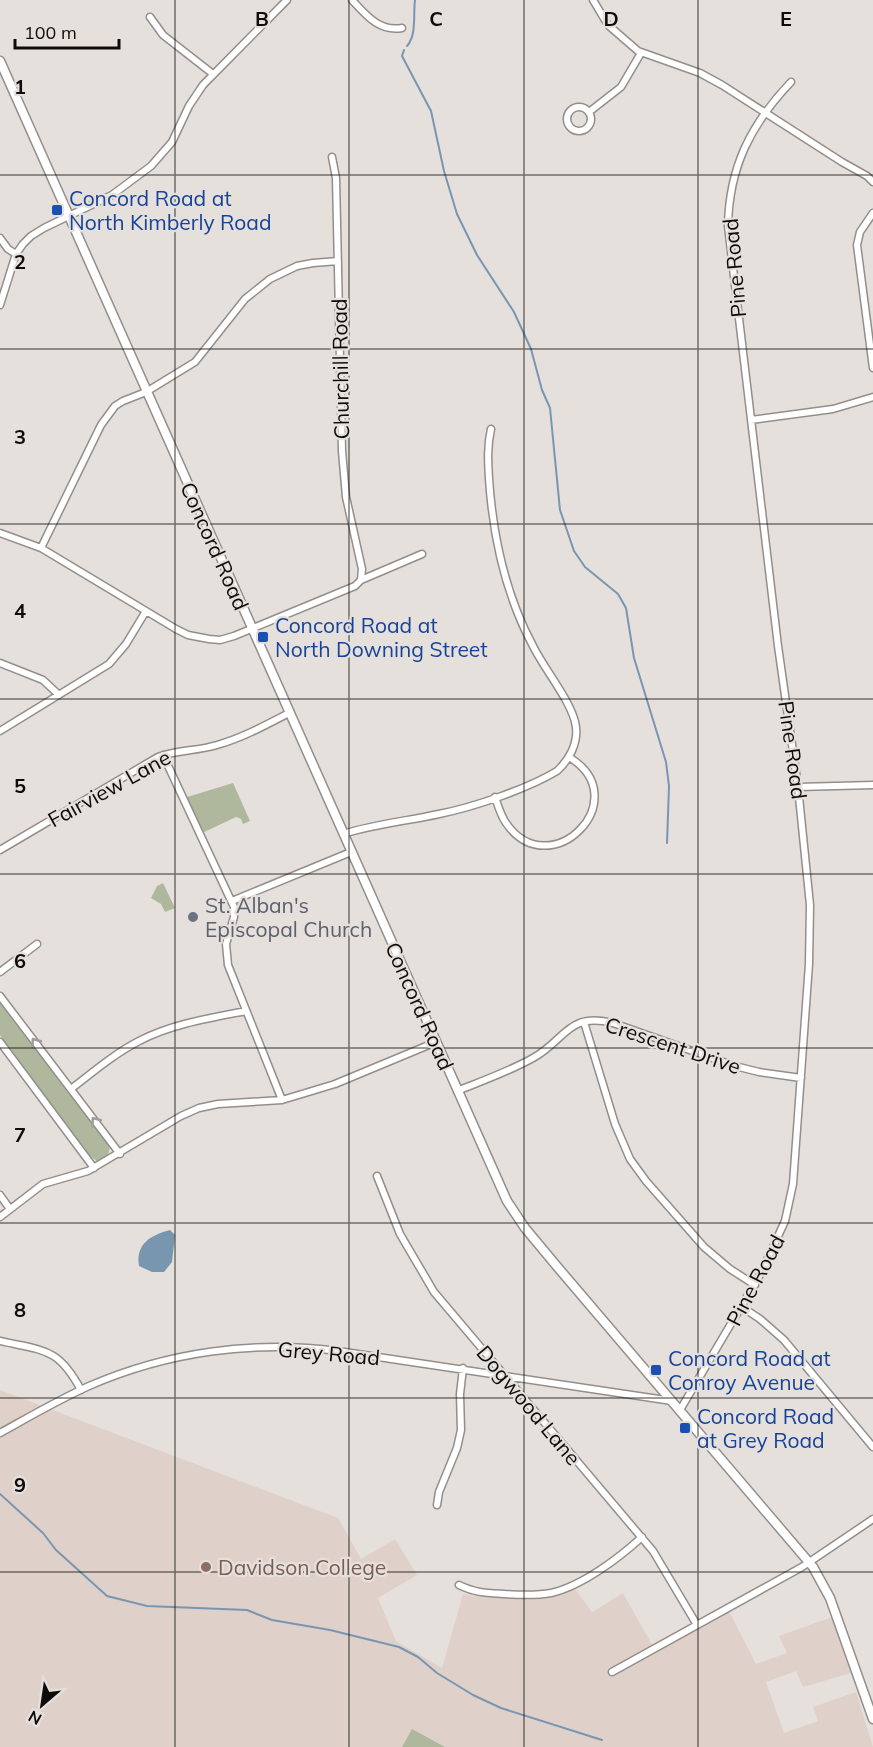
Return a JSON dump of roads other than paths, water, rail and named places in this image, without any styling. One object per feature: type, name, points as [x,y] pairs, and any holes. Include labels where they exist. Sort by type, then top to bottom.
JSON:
[{"type":"main road","name":"Concord Road","points":[[0,61],[507,1201],[560,1270],[809,1562],[830,1598],[873,1719]]},
{"type":"street","points":[[0,305],[16,254],[31,236],[112,195],[151,166],[172,142],[193,99],[213,74],[287,0]]},
{"type":"street","points":[[352,0],[379,26],[389,29],[402,28]]},
{"type":"street","points":[[593,0],[608,25],[641,53],[700,73],[867,176],[873,182]]},
{"type":"street","points":[[150,17],[163,35],[213,74]]},
{"type":"street","points":[[589,112],[621,87],[641,53]]},
{"type":"street","name":"Pine Road","points":[[680,1410],[755,1285],[781,1233],[790,1202],[801,1078],[810,915],[798,786],[778,646],[730,253],[728,211],[741,156],[765,112],[791,82]]},
{"type":"street","points":[[583,107],[589,112],[591,123],[586,129],[578,131],[568,126],[568,113],[574,108],[583,107]]},
{"type":"street","name":"Churchill Road","points":[[332,157],[336,178],[342,451],[346,497],[362,569],[361,579]]},
{"type":"street","points":[[873,213],[860,232],[857,245],[873,368]]},
{"type":"street","points":[[0,238],[8,249],[16,254]]},
{"type":"street","points":[[41,548],[106,416],[123,401],[146,392],[195,362],[245,299],[270,279],[297,266],[313,262],[338,261]]},
{"type":"street","points":[[751,420],[833,410],[873,397]]},
{"type":"street","points":[[343,834],[380,824],[439,814],[495,797],[550,775],[564,765],[576,738],[574,718],[521,622],[501,565],[491,507],[488,446],[491,429]]},
{"type":"street","points":[[0,533],[41,548],[188,635],[220,640],[355,586],[361,579],[422,554]]},
{"type":"street","points":[[0,731],[110,664],[146,612]]},
{"type":"street","points":[[0,663],[43,680],[59,695]]},
{"type":"street","name":"Fairview Lane","points":[[0,850],[142,765],[163,755],[218,745],[290,713]]},
{"type":"street","points":[[163,755],[232,902],[234,913],[226,944],[226,958],[282,1100]]},
{"type":"street","points":[[495,797],[506,823],[526,840],[546,845],[557,844],[574,837],[591,814],[594,797],[591,780],[586,771],[569,757]]},
{"type":"street","points":[[798,786],[873,785]]},
{"type":"street","points":[[232,902],[351,852]]},
{"type":"street","points":[[0,972],[37,944]]},
{"type":"street","points":[[0,996],[120,1154]]},
{"type":"street","points":[[70,1089],[125,1049],[151,1036],[179,1026],[246,1011]]},
{"type":"street","name":"Crescent Drive","points":[[457,1091],[531,1059],[548,1047],[566,1029],[584,1022],[601,1020],[735,1066],[775,1076],[801,1078]]},
{"type":"street","points":[[584,1022],[615,1124],[630,1159],[646,1181],[704,1247],[730,1269],[755,1285]]},
{"type":"street","points":[[0,1042],[94,1168]]},
{"type":"street","points":[[0,1217],[43,1184],[94,1168],[181,1116],[200,1108],[218,1104],[282,1100],[336,1084],[435,1042]]},
{"type":"street","name":"Dogwood Lane","points":[[377,1176],[400,1233],[426,1281],[659,1558],[697,1625]]},
{"type":"street","points":[[0,1195],[10,1209]]},
{"type":"street","points":[[742,1307],[784,1340],[873,1447]]},
{"type":"street","points":[[0,1341],[56,1356],[66,1364],[81,1390]]},
{"type":"street","name":"Grey Road","points":[[0,1433],[81,1390],[129,1371],[168,1359],[242,1348],[317,1348],[672,1401]]},
{"type":"street","points":[[437,1505],[439,1492],[457,1448],[461,1430],[460,1394],[463,1368]]},
{"type":"street","points":[[612,1672],[809,1562],[873,1519]]},
{"type":"street","points":[[459,1585],[476,1593],[517,1595],[553,1592],[588,1577],[642,1538]]},
{"type":"water","points":[[170,1230],[175,1235],[172,1262],[164,1272],[152,1272],[139,1266],[138,1258],[142,1246],[151,1238]]},
{"type":"waterway","points":[[407,46],[412,36],[415,0]]},
{"type":"waterway","points":[[404,50],[402,56],[431,111],[444,171],[457,214],[477,255],[514,312],[531,349],[542,390],[550,408],[560,510],[574,551],[585,567],[618,594],[626,608],[634,658],[666,762],[669,786],[667,843]]},
{"type":"waterway","points":[[0,1494],[43,1533],[56,1550],[107,1596],[147,1606],[247,1610],[272,1620],[330,1630],[399,1647],[418,1657],[437,1673],[473,1695],[501,1708],[602,1740]]},
{"type":"place","name":"Concord Road at North Kimberly Road","points":[[57,210]]},
{"type":"place","name":"Concord Road at North Downing Street","points":[[263,637]]},
{"type":"place","name":"St. Alban's Episcopal Church","points":[[193,917]]},
{"type":"place","name":"Concord Road at Conroy Avenue","points":[[656,1370]]},
{"type":"place","name":"Concord Road at Grey Road","points":[[685,1428]]},
{"type":"place","name":"Davidson College","points":[[206,1567]]}]
